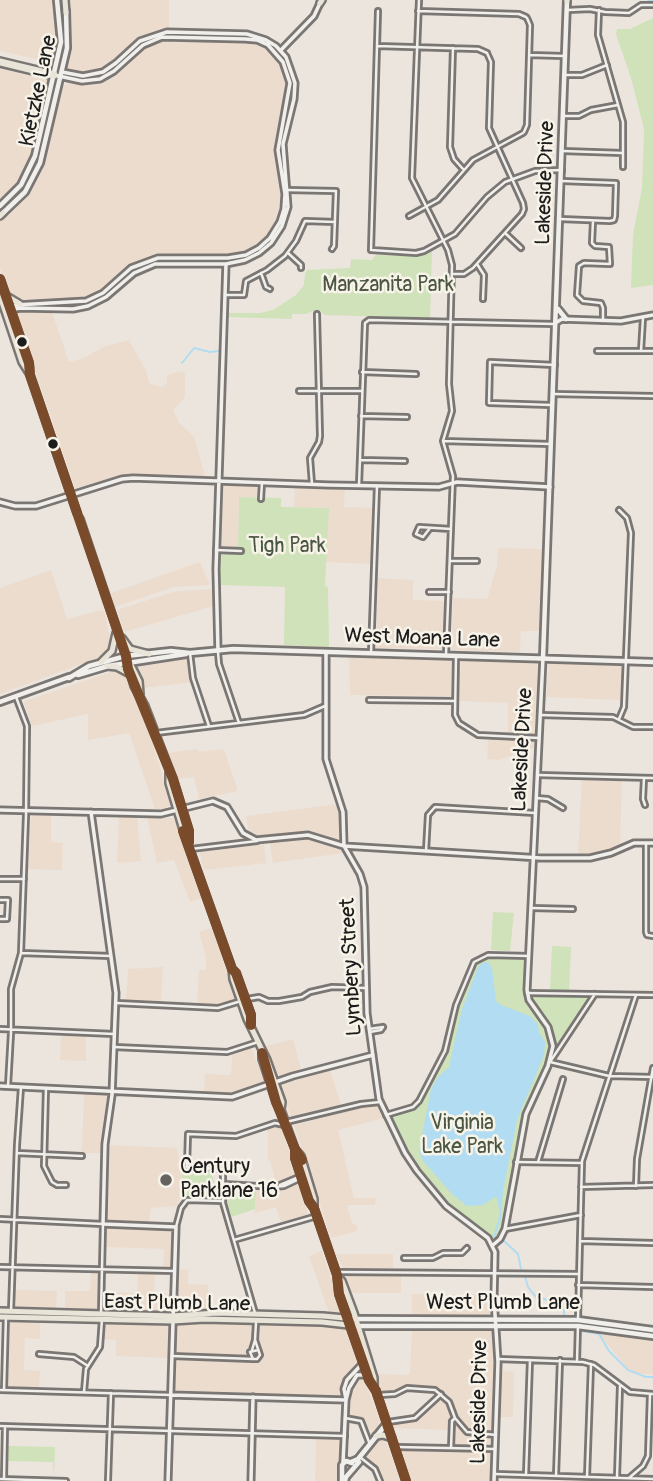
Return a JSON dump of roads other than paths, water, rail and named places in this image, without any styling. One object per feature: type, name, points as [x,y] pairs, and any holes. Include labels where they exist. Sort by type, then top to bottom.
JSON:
[{"type":"highway","points":[[0,62],[57,74]]},
{"type":"main road","name":"Kietzke Lane","points":[[1,215],[25,192],[38,169],[57,74],[61,34],[57,0]]},
{"type":"main road","points":[[65,0],[66,13]]},
{"type":"main road","name":"Lakeside Drive","points":[[543,658],[567,0]]},
{"type":"main road","name":"Kietzke Lane","points":[[0,206],[21,185],[33,163],[68,41],[66,13]]},
{"type":"main road","points":[[0,279],[3,296],[128,661],[139,681],[140,694]]},
{"type":"main road","points":[[3,296],[20,304]]},
{"type":"main road","points":[[557,307],[566,320]]},
{"type":"main road","points":[[117,629],[130,649],[149,654]]},
{"type":"main road","points":[[104,664],[112,651],[117,629]]},
{"type":"main road","name":"West Moana Lane","points":[[128,661],[171,651],[190,653]]},
{"type":"main road","name":"West Moana Lane","points":[[128,661],[218,651],[653,662]]},
{"type":"main road","points":[[0,702],[104,664],[128,661]]},
{"type":"main road","points":[[128,661],[130,674],[156,733],[179,809],[189,831],[190,846],[232,969],[236,973],[243,1001],[252,1018],[251,1025],[262,1059],[295,1149],[300,1156],[304,1177],[314,1199],[314,1208],[336,1274],[337,1289],[353,1322],[374,1378],[374,1387]]},
{"type":"main road","points":[[104,664],[130,674]]},
{"type":"main road","name":"East Plumb Lane","points":[[6,1314],[353,1322]]},
{"type":"main road","points":[[353,1322],[363,1363],[377,1395],[406,1481]]},
{"type":"main road","name":"West Plumb Lane","points":[[353,1322],[578,1323],[653,1330]]},
{"type":"main road","name":"West Plumb Lane","points":[[578,1323],[653,1336]]},
{"type":"main road","points":[[348,1465],[361,1458],[387,1423]]},
{"type":"main road","points":[[376,1436],[383,1434],[392,1438]]},
{"type":"main road","points":[[343,1481],[348,1465],[357,1460],[368,1447]]},
{"type":"main road","points":[[343,1481],[350,1473],[348,1465]]},
{"type":"street","points":[[419,0],[411,172],[415,187],[451,260],[452,274],[449,383],[452,411],[443,442],[452,468],[453,483],[446,655]]},
{"type":"street","points":[[279,52],[314,16],[321,1]]},
{"type":"street","points":[[567,10],[629,13],[639,6],[653,5]]},
{"type":"street","points":[[599,10],[598,35],[623,122],[623,167]]},
{"type":"street","points":[[378,11],[370,251],[416,253],[443,241],[459,230],[492,191],[512,179],[535,171],[562,170]]},
{"type":"street","points":[[409,216],[441,197],[463,169],[479,156],[523,133],[527,125],[530,25],[527,18],[519,14],[418,11]]},
{"type":"street","points":[[527,18],[531,14]]},
{"type":"street","points":[[8,309],[78,309],[100,301],[130,276],[155,264],[226,264],[255,256],[271,243],[284,222],[288,207],[278,150],[290,83],[279,52],[266,40],[250,34],[167,32],[141,41],[103,72],[83,76],[57,74]]},
{"type":"street","points":[[377,46],[478,49],[487,53],[491,62],[489,128],[524,209],[477,264],[467,272],[452,274]]},
{"type":"street","points":[[453,48],[450,146],[454,159],[463,169]]},
{"type":"street","points":[[487,53],[491,50]]},
{"type":"street","points":[[529,55],[566,56]]},
{"type":"street","points":[[565,75],[582,75],[607,65]]},
{"type":"street","points":[[564,116],[579,116],[591,110],[618,105]]},
{"type":"street","points":[[523,133],[527,136]]},
{"type":"street","points":[[563,151],[623,153]]},
{"type":"street","points":[[560,219],[614,220],[616,183],[562,181]]},
{"type":"street","points":[[286,190],[336,191],[332,249]]},
{"type":"street","points":[[8,309],[20,304],[74,303],[98,296],[131,268],[152,260],[170,257],[232,258],[259,248],[273,234],[283,213],[286,190]]},
{"type":"street","points":[[225,295],[244,295],[246,281],[288,253],[305,221],[335,222]]},
{"type":"street","points":[[593,221],[592,243],[595,246],[609,247],[610,264],[584,263],[579,266],[577,295],[581,300],[601,303],[603,321]]},
{"type":"street","points":[[505,233],[521,248]]},
{"type":"street","points":[[288,253],[301,268]]},
{"type":"street","points":[[232,258],[226,264],[216,551],[219,664],[239,723]]},
{"type":"street","points":[[477,264],[484,275],[483,299]]},
{"type":"street","points":[[261,273],[266,287],[270,289]]},
{"type":"street","points":[[74,303],[78,309]]},
{"type":"street","points":[[312,484],[310,458],[320,439],[317,314]]},
{"type":"street","points":[[359,485],[364,328],[369,320],[551,325],[566,320],[603,321],[653,315]]},
{"type":"street","points":[[641,351],[643,318]]},
{"type":"street","points":[[597,351],[653,351]]},
{"type":"street","points":[[553,405],[489,403],[490,362],[555,365]]},
{"type":"street","points":[[362,372],[416,374]]},
{"type":"street","points":[[299,391],[362,391]]},
{"type":"street","points":[[554,394],[653,396]]},
{"type":"street","points":[[361,416],[407,417]]},
{"type":"street","points":[[443,442],[552,444]]},
{"type":"street","points":[[360,460],[405,461]]},
{"type":"street","points":[[0,502],[31,506],[127,478],[377,486],[439,487],[453,483],[550,487]]},
{"type":"street","points":[[261,499],[262,483]]},
{"type":"street","points":[[372,653],[377,486]]},
{"type":"street","points":[[619,510],[627,518],[631,533],[624,709],[619,719]]},
{"type":"street","points":[[430,528],[451,528]]},
{"type":"street","points":[[216,551],[242,551]]},
{"type":"street","points":[[450,561],[477,561]]},
{"type":"street","points":[[429,592],[449,592]]},
{"type":"street","name":"Lymbery Street","points":[[326,652],[326,759],[343,812],[344,846],[363,883],[370,1030],[380,1102],[417,1171],[446,1206],[484,1234],[492,1245]]},
{"type":"street","points":[[190,653],[192,675],[209,726]]},
{"type":"street","points":[[456,655],[456,718],[459,723],[478,735],[539,738]]},
{"type":"street","name":"Lakeside Drive","points":[[527,993],[543,658]]},
{"type":"street","points":[[8,1086],[11,989],[21,953],[24,879],[27,726],[16,697]]},
{"type":"street","points":[[369,699],[456,701]]},
{"type":"street","points":[[156,733],[304,715],[325,706]]},
{"type":"street","points":[[540,715],[619,719],[630,726],[653,727]]},
{"type":"street","points":[[538,775],[653,778]]},
{"type":"street","points":[[644,778],[645,805]]},
{"type":"street","points":[[537,798],[552,801],[563,808]]},
{"type":"street","points":[[0,810],[161,814],[211,801],[220,803],[230,811],[243,833],[252,839],[260,840]]},
{"type":"street","points":[[426,851],[428,815],[435,807],[536,813]]},
{"type":"street","points":[[84,1392],[84,1374],[100,1347],[106,1134],[112,1091],[116,1003],[91,812]]},
{"type":"street","points":[[190,846],[308,835],[344,846],[590,858],[634,843],[653,843]]},
{"type":"street","points":[[646,843],[646,932],[653,936]]},
{"type":"street","points":[[0,879],[24,879]]},
{"type":"street","points":[[0,900],[8,900],[7,919],[0,919]]},
{"type":"street","points":[[531,908],[573,909]]},
{"type":"street","points":[[21,953],[111,956]]},
{"type":"street","points":[[386,1115],[415,1106],[419,1101],[446,1048],[455,1008],[474,962],[481,956],[488,955],[528,956]]},
{"type":"street","points":[[116,1003],[218,1008],[256,997],[279,1001],[332,987],[367,988]]},
{"type":"street","points":[[527,993],[653,995]]},
{"type":"street","points":[[527,993],[551,1031],[553,1046],[550,1062]]},
{"type":"street","points":[[492,1245],[500,1239],[505,1229],[526,1114],[550,1062],[595,995]]},
{"type":"street","points":[[577,1361],[582,1163],[636,995]]},
{"type":"street","points":[[0,1029],[114,1034]]},
{"type":"street","points":[[114,1047],[227,1052],[258,1042]]},
{"type":"street","points":[[0,1086],[232,1097],[299,1074],[373,1055]]},
{"type":"street","points":[[550,1062],[609,1076],[652,1077]]},
{"type":"street","points":[[636,1186],[637,1159],[653,1068]]},
{"type":"street","points":[[538,1162],[563,1079]]},
{"type":"street","points":[[21,1087],[12,1267],[6,1314],[2,1390],[346,1400]]},
{"type":"street","points":[[46,1088],[44,1166],[50,1180],[57,1185],[65,1185]]},
{"type":"street","points":[[253,1359],[251,1352],[255,1340],[256,1318],[223,1201],[223,1171],[187,1167],[188,1134],[236,1136],[275,1124],[286,1124],[361,1104],[380,1102]]},
{"type":"street","points":[[275,1124],[282,1111]]},
{"type":"street","points":[[17,1153],[82,1156]]},
{"type":"street","points":[[516,1162],[582,1163]]},
{"type":"street","points":[[224,1184],[271,1187],[299,1181],[304,1177]]},
{"type":"street","points":[[581,1187],[653,1185]]},
{"type":"street","points":[[168,1481],[177,1227],[186,1200],[223,1201]]},
{"type":"street","points":[[505,1229],[581,1215]]},
{"type":"street","points":[[234,1240],[317,1216]]},
{"type":"street","points":[[0,1219],[177,1227]]},
{"type":"street","points":[[580,1241],[653,1243]]},
{"type":"street","name":"Lakeside Drive","points":[[492,1245],[495,1255],[498,1359],[494,1481]]},
{"type":"street","points":[[404,1258],[433,1258],[443,1253],[462,1253],[467,1248]]},
{"type":"street","points":[[0,1266],[175,1271]]},
{"type":"street","points":[[336,1274],[579,1274]]},
{"type":"street","points":[[578,1285],[653,1287]]},
{"type":"street","points":[[172,1356],[253,1359],[260,1354],[255,1340]]},
{"type":"street","points":[[242,1359],[258,1350]]},
{"type":"street","points":[[40,1354],[77,1358],[88,1366]]},
{"type":"street","points":[[498,1359],[560,1360],[591,1364],[633,1393],[652,1394],[648,1456],[643,1466],[629,1478]]},
{"type":"street","points":[[526,1475],[530,1360]]},
{"type":"street","points":[[556,1476],[560,1360]]},
{"type":"street","points":[[346,1400],[344,1389],[347,1380],[363,1363]]},
{"type":"street","points":[[587,1476],[591,1364]]},
{"type":"street","points":[[348,1465],[344,1453],[346,1400],[355,1376],[368,1376]]},
{"type":"street","points":[[617,1477],[620,1386]]},
{"type":"street","points":[[377,1395],[395,1394],[407,1388],[432,1389],[450,1404],[455,1418],[469,1433],[496,1435]]},
{"type":"street","points":[[108,1481],[111,1393]]},
{"type":"street","points":[[387,1423],[415,1418],[441,1394]]},
{"type":"street","points":[[251,1481],[253,1397]]},
{"type":"street","points":[[345,1418],[361,1421],[368,1447]]},
{"type":"street","points":[[451,1448],[452,1420],[455,1418]]},
{"type":"street","points":[[0,1426],[345,1436]]},
{"type":"street","points":[[5,1427],[2,1480],[66,1481]]},
{"type":"street","points":[[395,1447],[495,1449]]},
{"type":"street","points":[[361,1458],[375,1469],[380,1481]]},
{"type":"street","points":[[494,1474],[572,1479],[587,1476],[653,1479]]},
{"type":"water","name":"Virginia Lake Park","points":[[488,962],[492,968],[496,1001],[530,1016],[538,1025],[539,1033],[545,1042],[544,1055],[517,1120],[503,1190],[501,1217],[495,1238],[493,1237],[500,1213],[497,1198],[483,1205],[467,1206],[453,1195],[423,1161],[419,1151],[431,1089],[438,1077],[449,1067],[462,1009],[478,967]]},
{"type":"waterway","points":[[648,0],[653,1]]},
{"type":"waterway","points":[[182,363],[194,348],[219,351]]},
{"type":"waterway","points":[[504,1241],[518,1254],[521,1269]]},
{"type":"waterway","points":[[525,1276],[528,1287],[536,1297],[564,1304],[564,1317]]},
{"type":"waterway","points":[[582,1331],[599,1334],[609,1351],[628,1370],[653,1377]]},
{"type":"place","name":"Century Parklane 16","points":[[166,1180]]},
{"type":"park label","name":"Manzanita Park","points":[[388,286]]},
{"type":"park label","name":"Tigh Park","points":[[287,547]]}]
